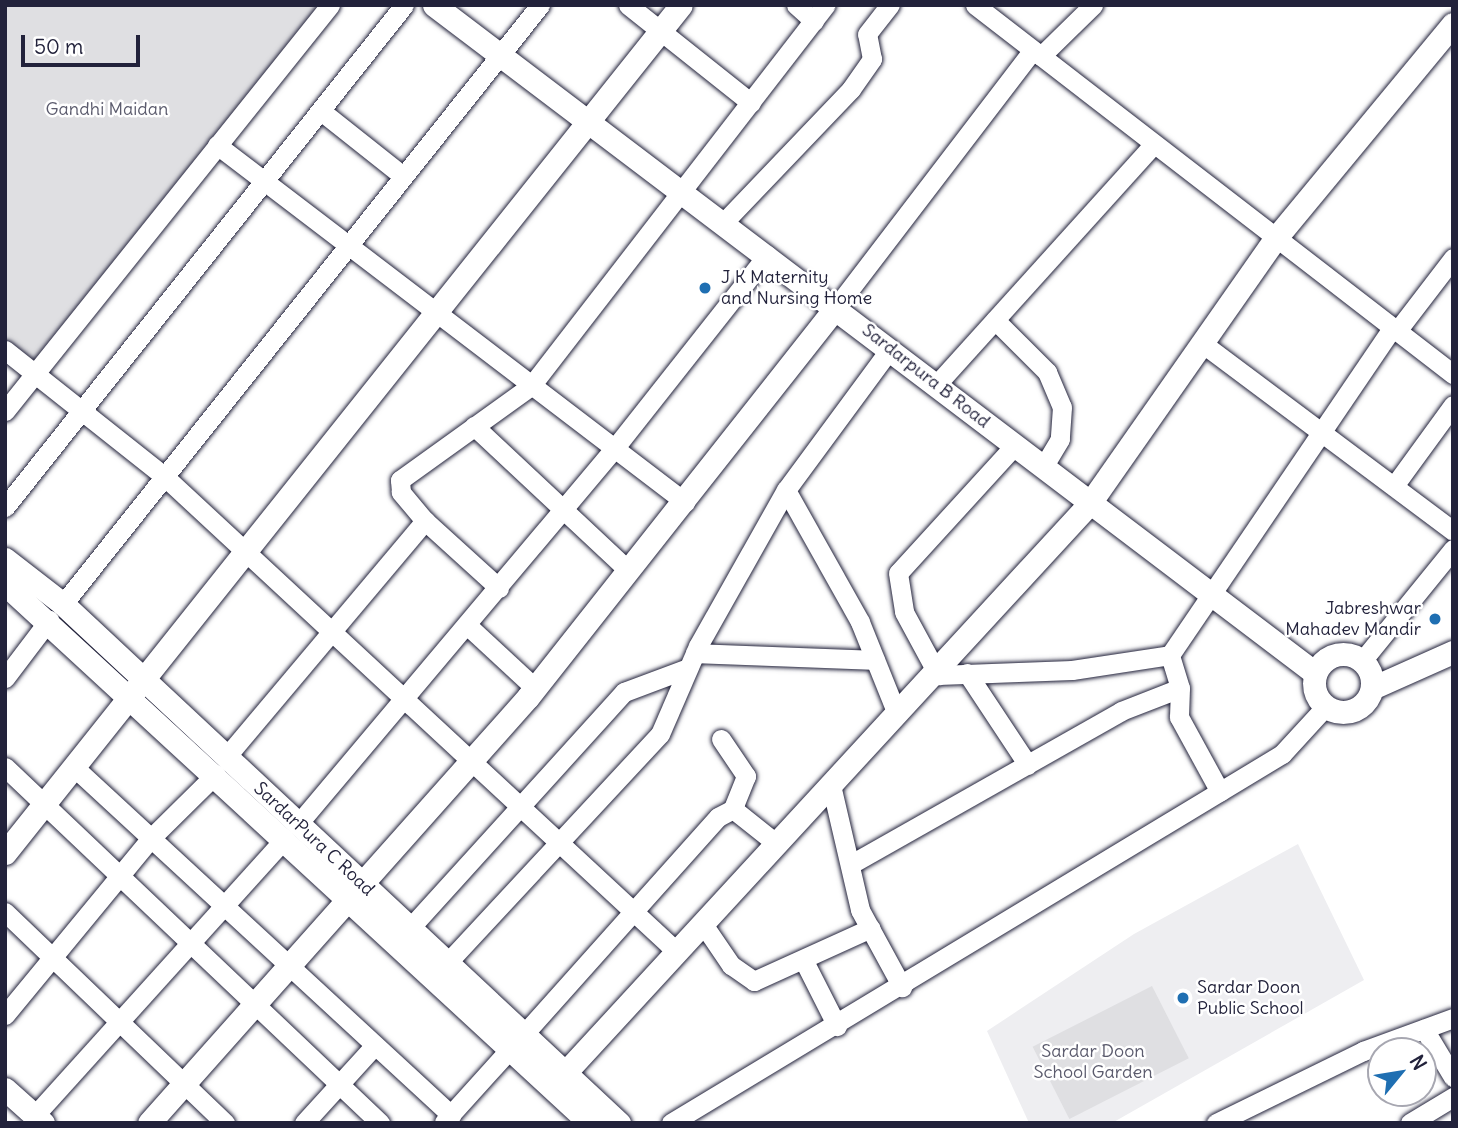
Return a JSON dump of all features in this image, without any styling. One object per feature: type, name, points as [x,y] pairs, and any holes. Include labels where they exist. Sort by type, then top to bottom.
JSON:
[{"type":"street","points":[[5,508],[85,412],[404,5]]},
{"type":"street","name":"Sardarpura B Road","points":[[433,5],[837,306],[936,385],[1315,673]]},
{"type":"street","points":[[5,678],[540,5]]},
{"type":"street","points":[[628,5],[751,103]]},
{"type":"street","points":[[5,853],[681,5]]},
{"type":"street","points":[[499,588],[425,521],[401,492],[400,480],[531,386],[820,13],[796,5]]},
{"type":"street","points":[[724,222],[851,89],[872,59],[867,34],[890,5]]},
{"type":"street","points":[[975,5],[997,12],[1037,53],[1453,374]]},
{"type":"street","points":[[149,1123],[535,688],[685,502],[1037,53],[1093,5]]},
{"type":"street","points":[[5,411],[217,145],[320,9]]},
{"type":"street","points":[[564,1074],[897,713],[938,675],[1090,503],[1275,239],[1453,24]]},
{"type":"street","points":[[321,111],[403,176]]},
{"type":"street","points":[[936,385],[1154,144]]},
{"type":"street","points":[[217,145],[685,502]]},
{"type":"street","points":[[5,1089],[39,1119],[189,943],[404,703],[614,449],[767,255]]},
{"type":"street","points":[[1220,792],[1179,717],[1180,688],[1170,655],[1208,592],[1320,430],[1394,330],[1453,258]]},
{"type":"street","points":[[995,320],[1041,365],[1059,398],[1060,439],[1043,467]]},
{"type":"street","points":[[1202,343],[1453,531]]},
{"type":"street","points":[[448,962],[555,842],[660,734],[692,660],[786,490],[890,349]]},
{"type":"street","points":[[5,350],[37,372],[164,477],[404,703],[677,953]]},
{"type":"street","points":[[1394,486],[1453,405]]},
{"type":"street","points":[[474,426],[629,571]]},
{"type":"street","points":[[938,675],[897,594],[898,573],[1015,445]]},
{"type":"street","points":[[786,490],[875,660],[897,713]]},
{"type":"street","points":[[5,1015],[121,878],[151,838],[221,766],[425,521]]},
{"type":"street","points":[[1362,661],[1453,549]]},
{"type":"street","name":"SardarPura C Road","points":[[5,559],[136,689],[517,1042],[564,1074],[619,1123]]},
{"type":"street","name":"SardarPura C Road","points":[[5,584],[56,612]]},
{"type":"street","points":[[468,626],[535,688]]},
{"type":"street","points":[[1362,661],[1335,654],[1315,673],[1314,691],[1325,707],[1354,711],[1372,688],[1453,652]]},
{"type":"street","points":[[938,675],[1072,670],[1170,655]]},
{"type":"street","points":[[410,928],[624,692],[692,660],[875,660]]},
{"type":"street","points":[[1362,661],[1372,688]]},
{"type":"street","points":[[967,673],[1028,765]]},
{"type":"street","points":[[851,864],[1121,711],[1180,688]]},
{"type":"street","points":[[671,1123],[902,987],[1282,754],[1325,707]]},
{"type":"street","points":[[75,768],[375,1045],[447,1119],[631,911],[718,817],[733,809],[746,776],[721,739]]},
{"type":"street","points":[[5,767],[380,1123]]},
{"type":"street","points":[[831,785],[851,864],[856,900],[902,987]]},
{"type":"street","points":[[733,809],[777,844]]},
{"type":"street","name":"SardarPura C Road","points":[[355,893],[410,928],[448,962],[590,1123]]},
{"type":"street","points":[[5,912],[225,1123]]},
{"type":"street","points":[[703,923],[746,979],[804,961],[871,928]]},
{"type":"street","points":[[804,961],[837,1026]]},
{"type":"street","points":[[1216,1123],[1243,1117],[1424,1029],[1453,1018]]},
{"type":"street","points":[[1424,1029],[1453,1077]]},
{"type":"street","points":[[304,1123],[375,1045]]},
{"type":"street","points":[[1410,1123],[1453,1097]]},
{"type":"shaded area","name":"Sardar Doon Public School","points":[[1298,844],[1364,980],[1112,1123],[1029,1123],[987,1031],[1134,934]]},
{"type":"green space","name":"Gandhi Maidan","points":[[5,5],[317,7],[34,365],[5,342]]},
{"type":"green space","name":"Sardar Doon School Garden","points":[[1152,986],[1189,1058],[1069,1119],[1033,1047]]},
{"type":"place","name":"J K Maternity and Nursing Home","points":[[705,288]]},
{"type":"place","name":"Jabreshwar Mahadev Mandir","points":[[1435,619]]},
{"type":"place","name":"Sardar Doon Public School","points":[[1183,998]]}]
